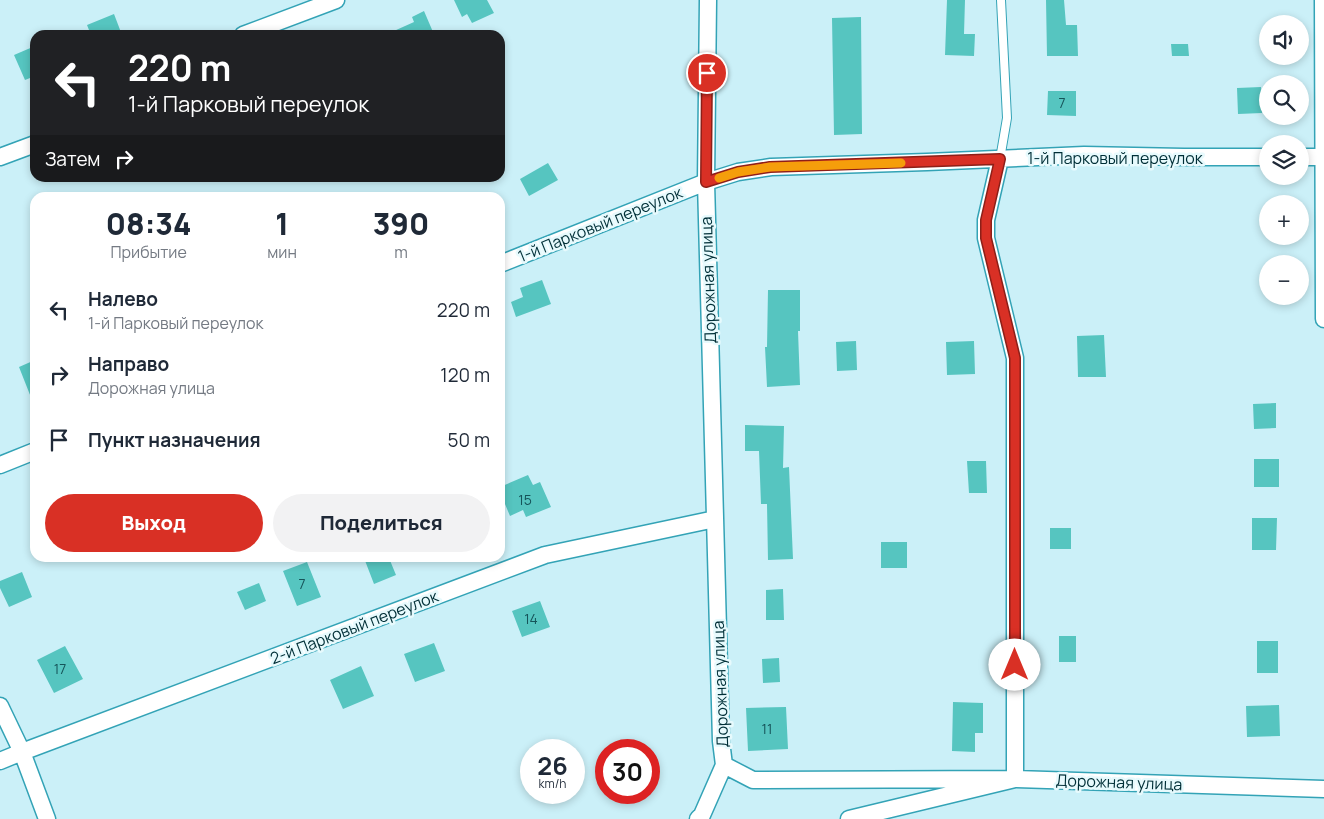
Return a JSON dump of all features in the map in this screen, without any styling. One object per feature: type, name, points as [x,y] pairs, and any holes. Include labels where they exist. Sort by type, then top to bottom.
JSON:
[{"type":"street","points":[[257,30],[336,0]]},
{"type":"street","name":"Дорожная улица","points":[[708,0],[706,182],[716,520],[716,592],[721,741],[724,765],[754,780],[1015,779],[1324,789]]},
{"type":"street","points":[[1323,0],[1324,319]]},
{"type":"street","points":[[0,157],[30,146]]},
{"type":"street","name":"1-й Парковый переулок","points":[[505,262],[706,182],[738,172],[770,167],[1000,159],[1084,154],[1259,157]]},
{"type":"street","points":[[1309,157],[1324,157]]},
{"type":"street","points":[[849,819],[1015,779],[1015,358],[986,238],[986,220],[1000,159]]},
{"type":"street","points":[[0,465],[30,453]]},
{"type":"street","name":"2-й Парковый переулок","points":[[0,761],[545,554],[716,520]]},
{"type":"street","points":[[0,706],[22,752],[47,819]]},
{"type":"street","points":[[698,819],[702,815],[724,765]]},
{"type":"lane","points":[[1000,159],[1007,118],[1001,0]]},
{"type":"building","points":[[454,0],[487,0],[494,13],[472,23],[467,14],[462,17]]},
{"type":"building","points":[[947,0],[965,0],[964,34],[975,34],[974,56],[945,55]]},
{"type":"building","points":[[1046,0],[1064,0],[1066,25],[1077,25],[1078,56],[1047,56]]},
{"type":"building","points":[[424,11],[432,30],[396,30],[414,22],[412,17]]},
{"type":"building","points":[[114,14],[120,30],[89,30],[87,25]]},
{"type":"building","points":[[861,17],[862,134],[834,135],[832,18]]},
{"type":"building","points":[[1171,44],[1188,44],[1189,56],[1172,56]]},
{"type":"building","points":[[30,48],[30,78],[25,80],[14,55]]},
{"type":"building","points":[[1259,87],[1259,113],[1238,114],[1237,88]]},
{"type":"building","points":[[1048,91],[1076,91],[1076,116],[1047,115]]},
{"type":"building","points":[[548,163],[558,180],[529,196],[520,179]]},
{"type":"building","points":[[542,280],[551,304],[516,317],[511,302],[523,297],[520,288]]},
{"type":"building","points":[[768,290],[800,290],[800,331],[798,331],[800,385],[767,387],[765,347],[767,347]]},
{"type":"building","points":[[1104,335],[1106,377],[1078,377],[1077,336]]},
{"type":"building","points":[[856,341],[857,370],[837,371],[836,342]]},
{"type":"building","points":[[974,341],[975,374],[947,375],[946,342]]},
{"type":"building","points":[[30,362],[30,395],[19,367]]},
{"type":"building","points":[[1276,403],[1276,428],[1254,429],[1253,404]]},
{"type":"building","points":[[745,425],[784,426],[783,468],[789,467],[793,559],[768,560],[767,504],[761,504],[759,451],[745,451]]},
{"type":"building","points":[[1254,459],[1279,459],[1279,487],[1254,487]]},
{"type":"building","points":[[967,461],[986,461],[987,493],[969,493]]},
{"type":"building","points":[[528,475],[533,485],[540,482],[551,507],[526,517],[523,510],[510,516],[505,504],[505,485]]},
{"type":"building","points":[[1252,518],[1277,518],[1276,550],[1252,550]]},
{"type":"building","points":[[1050,528],[1071,528],[1071,549],[1050,549]]},
{"type":"building","points":[[881,542],[907,542],[907,568],[881,568]]},
{"type":"building","points":[[307,562],[321,597],[297,606],[283,571]]},
{"type":"building","points":[[366,562],[391,562],[396,575],[374,584]]},
{"type":"building","points":[[22,572],[32,597],[9,607],[0,588],[0,581]]},
{"type":"building","points":[[259,583],[266,601],[245,610],[237,592]]},
{"type":"building","points":[[783,589],[784,620],[766,620],[766,590]]},
{"type":"building","points":[[540,601],[550,627],[522,637],[512,611]]},
{"type":"building","points":[[1059,636],[1076,636],[1076,662],[1059,662]]},
{"type":"building","points":[[1257,641],[1278,641],[1278,673],[1257,673]]},
{"type":"building","points":[[434,643],[445,671],[415,682],[404,654]]},
{"type":"building","points":[[65,646],[83,679],[54,693],[37,660]]},
{"type":"building","points":[[779,658],[780,682],[763,683],[762,659]]},
{"type":"building","points":[[361,666],[374,696],[343,709],[330,680]]},
{"type":"building","points":[[953,702],[983,703],[983,733],[975,733],[975,752],[952,751]]},
{"type":"building","points":[[1279,705],[1280,736],[1247,737],[1246,706]]},
{"type":"building","points":[[786,707],[788,749],[748,751],[746,708]]},
{"type":"slow traffic","points":[[719,178],[738,172],[770,167],[901,163]]},
{"type":"route","points":[[707,73],[706,182],[738,172],[770,167],[1000,159],[986,220],[986,238],[1015,358],[1015,665]]}]
